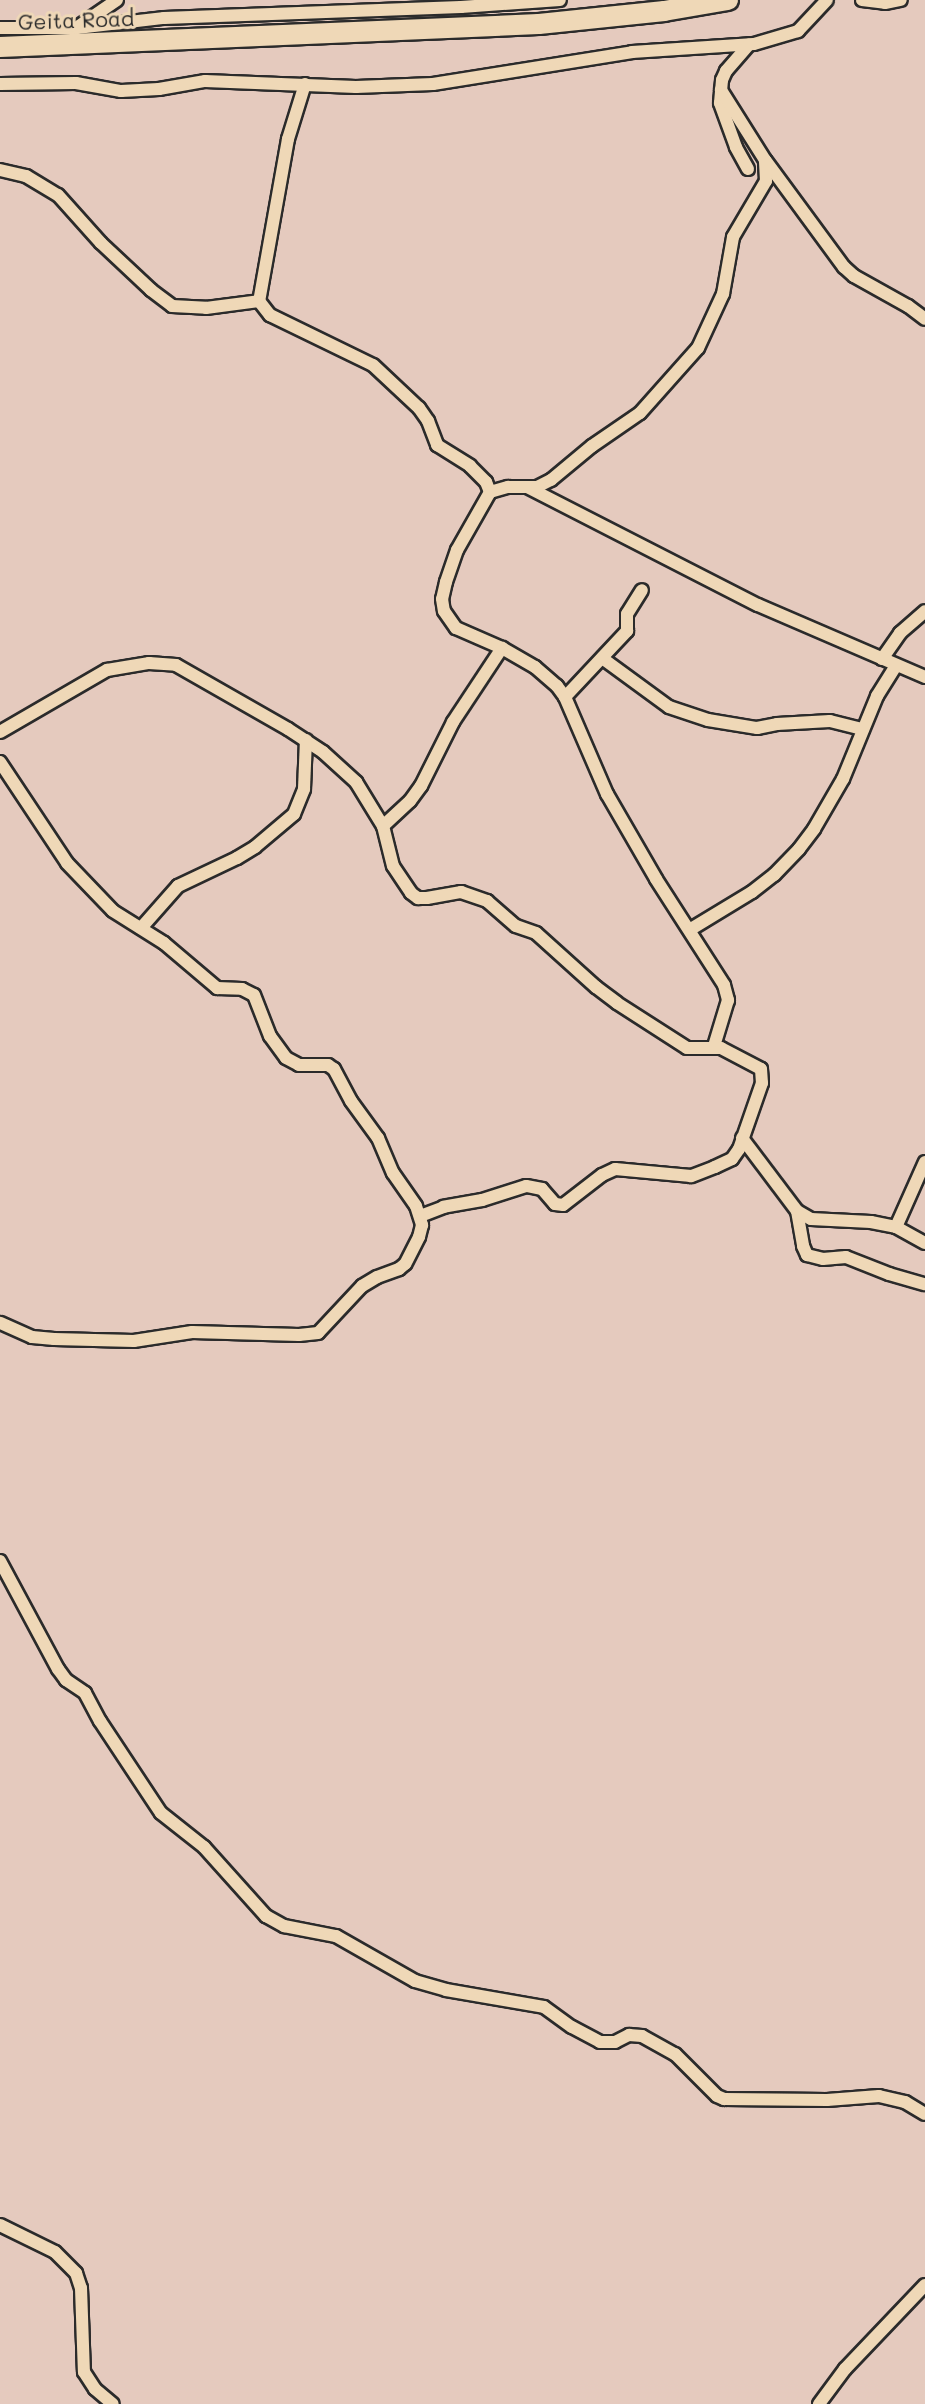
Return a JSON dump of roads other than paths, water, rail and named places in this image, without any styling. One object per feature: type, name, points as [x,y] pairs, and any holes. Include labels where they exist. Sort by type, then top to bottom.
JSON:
[{"type":"highway","name":"Geita Road","points":[[0,47],[539,24],[665,5],[728,0]]},
{"type":"street","points":[[77,28],[117,0]]},
{"type":"street","points":[[0,28],[77,28],[173,17],[421,9],[560,0]]},
{"type":"street","points":[[0,84],[76,83],[121,91],[159,89],[205,81],[401,87],[610,54],[689,46],[749,45],[798,31],[827,0]]},
{"type":"street","points":[[862,0],[885,3],[900,0]]},
{"type":"street","points":[[748,169],[724,120],[721,90],[726,71],[749,45]]},
{"type":"street","points":[[305,84],[288,139],[260,301],[270,315],[373,365],[424,414],[437,445],[470,466],[486,482],[490,492]]},
{"type":"street","points":[[721,90],[765,160],[844,267],[854,276],[908,306],[925,319]]},
{"type":"street","points":[[714,1046],[728,1000],[724,985],[691,929],[656,879],[607,794],[565,697],[542,672],[502,648],[456,628],[444,611],[442,599],[457,550],[490,492],[508,487],[529,488],[551,480],[586,450],[640,413],[698,348],[723,294],[733,237],[764,186],[765,160]]},
{"type":"street","points":[[0,170],[34,180],[58,195],[101,243],[151,290],[172,306],[206,308],[260,301]]},
{"type":"street","points":[[529,488],[758,605],[925,677]]},
{"type":"street","points":[[565,697],[627,631],[627,614],[642,590]]},
{"type":"street","points":[[882,659],[900,633],[925,611]]},
{"type":"street","points":[[383,826],[401,810],[421,786],[453,722],[502,648]]},
{"type":"street","points":[[602,657],[669,707],[708,720],[757,728],[777,724],[830,721],[862,729]]},
{"type":"street","points":[[0,732],[107,670],[128,665],[165,663],[176,665],[208,681],[306,740],[356,782],[383,826],[393,866],[411,893],[418,898],[461,892],[487,901],[516,927],[536,933],[617,1003],[687,1047],[698,1049],[714,1046],[742,1057],[761,1069],[762,1083],[732,1159],[699,1174],[615,1169],[602,1175],[563,1205],[555,1204],[542,1189],[526,1186],[482,1200],[444,1207],[421,1216]]},
{"type":"street","points":[[691,929],[752,892],[774,875],[799,849],[814,829],[843,779],[862,729],[896,665]]},
{"type":"street","points":[[141,928],[178,886],[237,858],[279,828],[294,814],[304,789],[306,740]]},
{"type":"street","points":[[0,762],[67,863],[113,911],[164,943],[217,988],[242,989],[254,995],[270,1036],[286,1058],[299,1065],[328,1065],[334,1069],[351,1101],[378,1138],[393,1173],[421,1216],[419,1237],[405,1264],[362,1286],[318,1333],[192,1332],[134,1341],[54,1339],[32,1337],[0,1323]]},
{"type":"street","points":[[742,1138],[798,1211],[811,1219],[871,1222],[896,1227],[925,1243]]},
{"type":"street","points":[[896,1227],[923,1170]]},
{"type":"street","points":[[798,1211],[801,1239],[807,1255],[823,1259],[846,1257],[889,1274],[925,1284]]},
{"type":"street","points":[[0,1561],[58,1669],[66,1680],[85,1693],[100,1721],[162,1813],[204,1846],[266,1916],[284,1926],[336,1936],[415,1981],[446,1990],[544,2007],[572,2027],[600,2042],[615,2042],[629,2035],[640,2035],[675,2054],[710,2089],[724,2099],[827,2100],[879,2096],[905,2102],[925,2114]]},
{"type":"street","points":[[0,2225],[55,2252],[75,2273],[81,2288],[84,2372],[95,2389],[113,2404]]},
{"type":"street","points":[[819,2404],[867,2345],[925,2286]]}]
